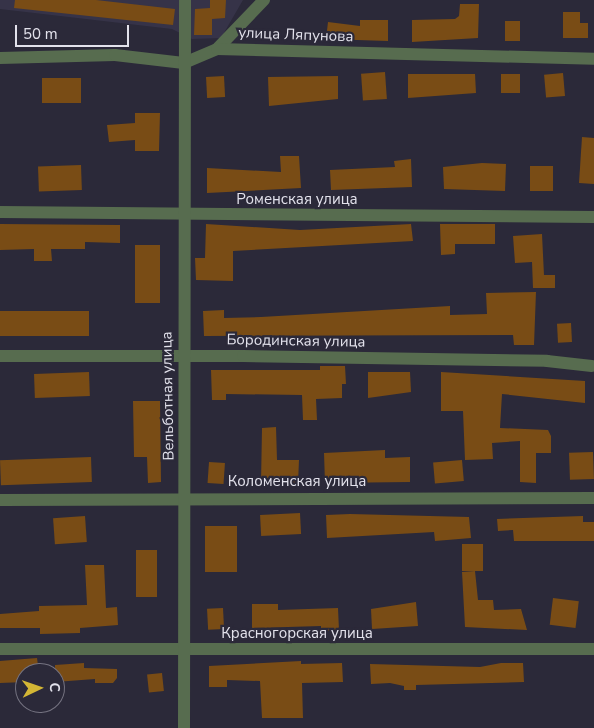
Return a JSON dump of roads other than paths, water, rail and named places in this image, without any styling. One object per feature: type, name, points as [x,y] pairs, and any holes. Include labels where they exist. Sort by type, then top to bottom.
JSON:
[{"type":"street","name":"Вельботная улица","points":[[184,728],[185,498],[183,356],[185,0]]},
{"type":"street","points":[[217,49],[264,0]]},
{"type":"street","name":"улица Ляпунова","points":[[0,58],[115,55],[184,63],[217,49],[594,59]]},
{"type":"street","name":"Роменская улица","points":[[0,212],[594,217]]},
{"type":"street","name":"Бородинская улица","points":[[0,356],[183,356],[547,361],[592,366]]},
{"type":"street","name":"Коломенская улица","points":[[0,500],[594,498]]},
{"type":"street","name":"Красногорская улица","points":[[0,649],[185,651],[594,650]]}]
